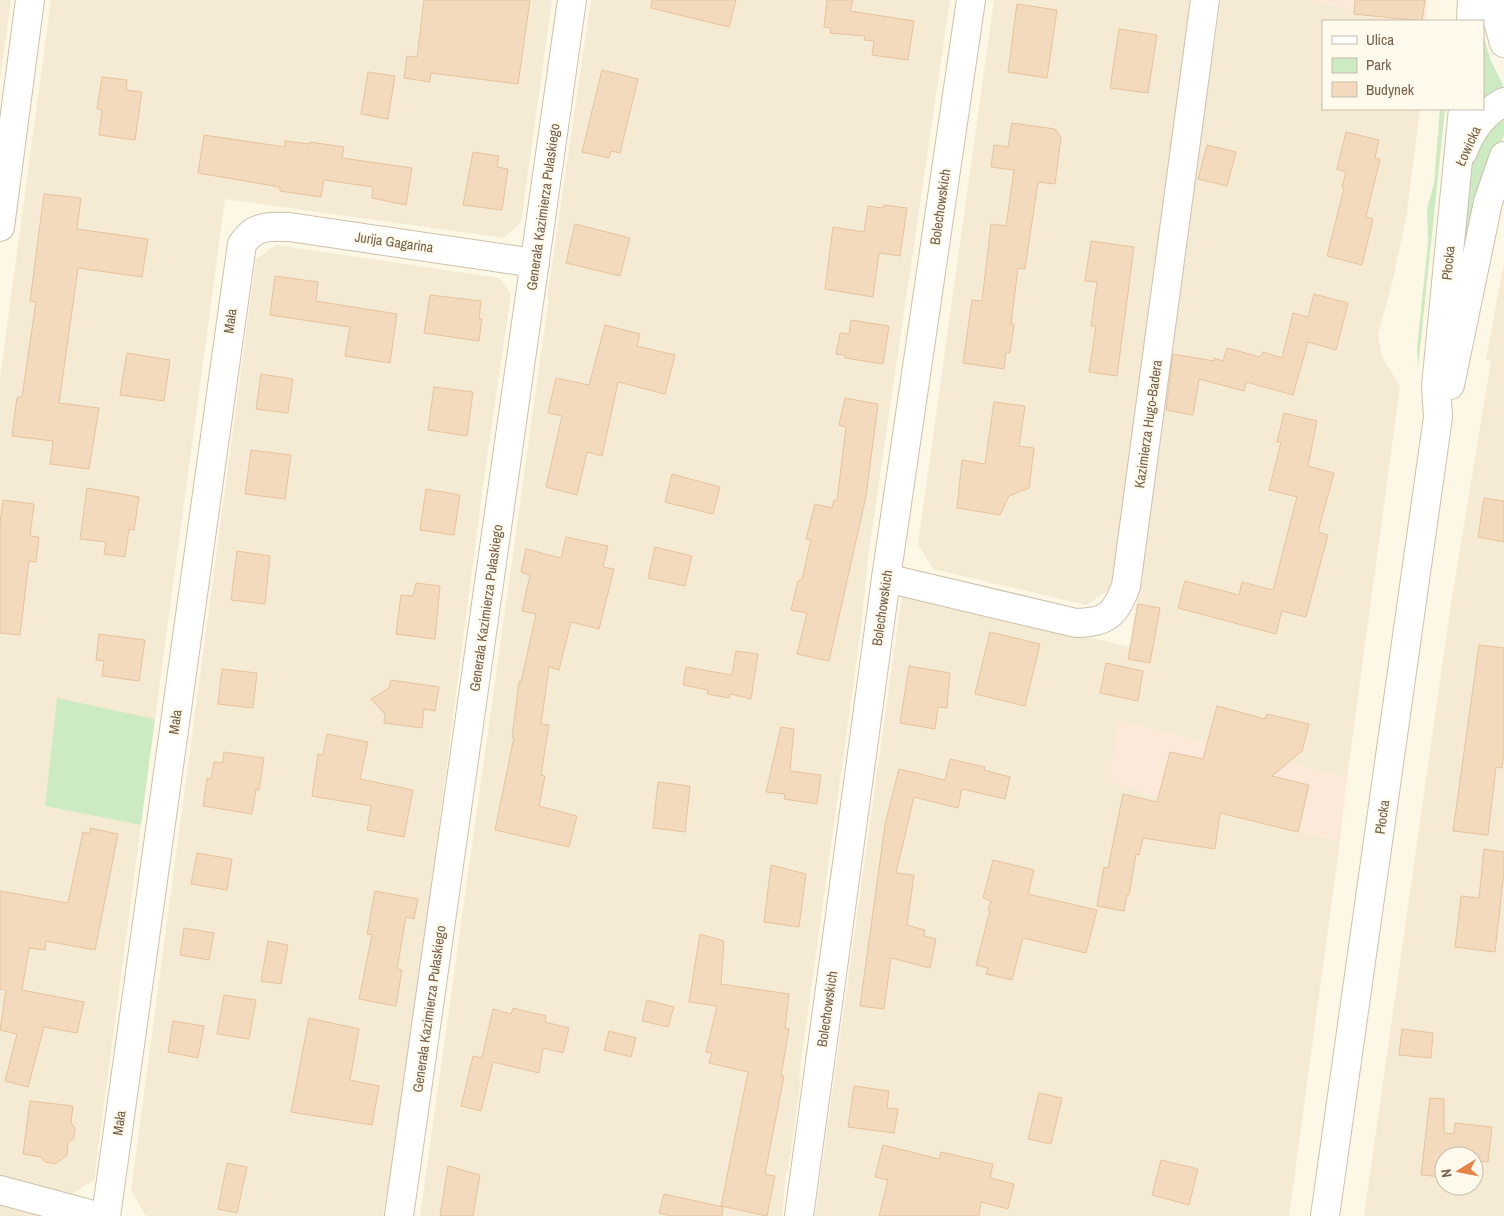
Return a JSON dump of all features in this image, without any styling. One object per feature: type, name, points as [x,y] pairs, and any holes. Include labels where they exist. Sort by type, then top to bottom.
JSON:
[{"type":"street","points":[[0,227],[30,0]]},
{"type":"street","name":"Generała Kazimierza Pułaskiego","points":[[399,1216],[572,0]]},
{"type":"street","name":"Bolechowskich","points":[[799,1216],[886,578],[971,0]]},
{"type":"street","name":"Kazimierza Hugo-Badera","points":[[886,578],[1076,623],[1096,622],[1107,617],[1118,607],[1126,586],[1205,0]]},
{"type":"street","points":[[1471,20],[1472,0]]},
{"type":"street","points":[[1492,0],[1504,43]]},
{"type":"street","name":"Łowicka","points":[[1456,173],[1466,144],[1476,126],[1489,111],[1504,102]]},
{"type":"street","name":"Płocka","points":[[1438,417],[1436,386],[1463,110]]},
{"type":"street","name":"Płocka","points":[[1325,1216],[1438,417],[1454,372],[1490,195],[1504,156]]},
{"type":"street","points":[[1483,232],[1504,201]]},
{"type":"street","name":"Jurija Gagarina","points":[[253,232],[262,227],[288,227],[535,263]]},
{"type":"street","name":"Mała","points":[[106,1216],[239,257],[242,244],[253,232]]},
{"type":"street","points":[[0,1190],[96,1216]]},
{"type":"shaded area","points":[[0,0],[11,0],[0,79]]},
{"type":"shaded area","points":[[51,0],[552,0],[521,222],[504,238],[225,199],[155,719],[57,699],[45,806],[141,825],[94,1180],[72,1194],[0,1178],[0,379]]},
{"type":"shaded area","points":[[591,0],[950,0],[868,557],[861,629],[799,1076],[801,1077],[788,1172],[786,1172],[782,1216],[420,1216],[549,299],[547,298]]},
{"type":"shaded area","points":[[994,0],[1194,0],[1113,587],[1086,605],[933,569],[918,544]]},
{"type":"shaded area","points":[[1221,0],[1309,0],[1400,20],[1322,20],[1322,110],[1420,110],[1407,212],[1394,275],[1378,335],[1382,357],[1400,386],[1347,778],[1120,721],[1110,780],[1185,806],[1340,841],[1289,1216],[815,1216],[902,594],[1130,647],[1190,224],[1197,159]]},
{"type":"shaded area","points":[[1308,0],[1427,0],[1426,20],[1400,20]]},
{"type":"shaded area","points":[[276,245],[499,278],[511,294],[484,478],[397,1148],[383,1216],[148,1216],[145,1215],[131,1190],[256,259]]},
{"type":"shaded area","points":[[1504,263],[1504,1216],[1364,1216],[1451,604],[1491,361],[1486,360]]},
{"type":"shaded area","points":[[1119,721],[1347,778],[1340,841],[1185,806],[1110,781]]},
{"type":"shaded area","points":[[0,1202],[55,1216],[0,1216]]},
{"type":"green space","points":[[1484,38],[1491,61],[1503,88],[1484,98]]},
{"type":"green space","points":[[1440,110],[1445,110],[1418,368],[1417,348],[1428,243],[1427,209],[1434,183]]},
{"type":"green space","points":[[1504,117],[1504,135],[1487,181],[1453,319],[1467,171],[1487,130]]},
{"type":"green space","points":[[57,698],[155,719],[141,825],[45,806]]},
{"type":"building","points":[[424,0],[530,0],[518,84],[431,73],[430,82],[404,78],[407,56],[417,57]]},
{"type":"building","points":[[652,0],[736,0],[729,27],[651,8]]},
{"type":"building","points":[[827,0],[853,0],[850,11],[914,21],[908,60],[872,55],[874,41],[864,40],[865,36],[830,33],[831,28],[824,27]]},
{"type":"building","points":[[1355,0],[1425,0],[1422,20],[1354,14]]},
{"type":"building","points":[[1017,4],[1057,10],[1047,78],[1008,72]]},
{"type":"building","points":[[1119,29],[1157,35],[1148,93],[1110,88]]},
{"type":"building","points":[[602,70],[638,79],[620,153],[611,151],[609,158],[582,152]]},
{"type":"building","points":[[368,72],[395,76],[388,119],[361,114]]},
{"type":"building","points":[[102,77],[127,80],[126,90],[142,92],[135,140],[99,135],[102,110],[97,109]]},
{"type":"building","points":[[1012,123],[1055,129],[1061,137],[1055,184],[1038,182],[1025,269],[1018,268],[1011,324],[1014,324],[1010,353],[1006,352],[1004,369],[963,363],[972,300],[982,301],[991,224],[1006,226],[1014,170],[991,167],[994,145],[1008,147]]},
{"type":"building","points":[[1346,132],[1379,140],[1375,158],[1380,159],[1366,217],[1373,219],[1362,265],[1327,256],[1344,188],[1342,187],[1346,172],[1337,169]]},
{"type":"building","points":[[204,135],[285,147],[285,141],[310,144],[310,142],[344,147],[342,158],[412,168],[406,205],[372,198],[373,187],[324,180],[321,197],[280,191],[280,187],[198,173]]},
{"type":"building","points":[[1207,145],[1236,152],[1227,186],[1198,179]]},
{"type":"building","points":[[473,152],[499,156],[497,167],[508,169],[502,210],[463,205]]},
{"type":"building","points":[[44,194],[81,198],[77,229],[148,239],[142,277],[78,268],[59,403],[99,408],[89,469],[50,464],[53,441],[12,436],[17,397],[22,397],[36,302],[30,301]]},
{"type":"building","points":[[884,205],[907,208],[900,256],[879,253],[873,297],[825,289],[833,227],[864,232],[868,206],[883,208]]},
{"type":"building","points":[[575,224],[630,238],[620,276],[566,263]]},
{"type":"building","points":[[1091,241],[1134,247],[1117,376],[1089,372],[1096,326],[1091,326],[1097,282],[1085,281]]},
{"type":"building","points":[[275,276],[318,282],[316,301],[397,314],[390,363],[345,356],[350,327],[270,315]]},
{"type":"building","points":[[1314,294],[1348,303],[1336,350],[1308,342],[1293,395],[1246,382],[1244,391],[1199,379],[1193,415],[1166,410],[1173,354],[1214,361],[1214,358],[1223,361],[1227,348],[1260,357],[1263,352],[1282,358],[1293,313],[1308,317]]},
{"type":"building","points":[[430,295],[481,301],[479,319],[482,319],[479,341],[424,333]]},
{"type":"building","points":[[851,320],[889,326],[883,364],[845,358],[845,355],[836,354],[840,333],[849,334]]},
{"type":"building","points":[[605,325],[640,334],[637,346],[675,355],[665,394],[618,382],[602,456],[587,452],[577,495],[546,487],[562,416],[548,413],[556,378],[589,385]]},
{"type":"building","points":[[127,353],[170,360],[164,401],[120,395]]},
{"type":"building","points":[[261,374],[293,379],[288,413],[256,409]]},
{"type":"building","points":[[434,387],[473,392],[467,436],[428,430]]},
{"type":"building","points":[[845,398],[878,404],[866,496],[829,661],[797,654],[807,613],[791,610],[798,581],[802,579],[811,540],[806,539],[815,504],[832,508],[834,500],[837,501],[846,427],[839,425]]},
{"type":"building","points":[[994,402],[1025,406],[1019,446],[1034,448],[1029,488],[1009,496],[1000,515],[957,508],[962,460],[985,464]]},
{"type":"building","points":[[1284,413],[1317,421],[1308,466],[1334,473],[1318,532],[1328,535],[1306,617],[1282,611],[1276,634],[1178,608],[1185,581],[1239,595],[1242,582],[1273,590],[1297,497],[1269,490],[1281,442],[1277,442]]},
{"type":"building","points":[[251,450],[291,455],[285,499],[245,494]]},
{"type":"building","points":[[672,474],[720,487],[713,514],[665,502]]},
{"type":"building","points":[[87,488],[139,497],[134,530],[129,529],[125,557],[104,554],[106,542],[80,539]]},
{"type":"building","points":[[426,489],[460,495],[454,535],[420,530]]},
{"type":"building","points":[[1484,498],[1504,501],[1504,542],[1478,537]]},
{"type":"building","points":[[3,500],[34,504],[30,536],[39,537],[36,562],[29,561],[20,635],[0,633],[0,523]]},
{"type":"building","points":[[566,537],[608,546],[603,567],[614,569],[599,629],[571,622],[559,670],[549,667],[541,724],[549,725],[541,775],[545,776],[539,806],[577,816],[569,847],[495,830],[514,737],[512,737],[519,681],[521,682],[536,614],[522,611],[530,575],[521,572],[526,549],[561,558]]},
{"type":"building","points":[[655,547],[692,556],[685,586],[648,578]]},
{"type":"building","points":[[237,551],[270,556],[265,604],[231,600]]},
{"type":"building","points":[[416,583],[440,586],[435,639],[396,634],[401,595],[413,596]]},
{"type":"building","points":[[1138,604],[1160,608],[1150,663],[1128,659]]},
{"type":"building","points":[[990,632],[1040,644],[1025,706],[975,694]]},
{"type":"building","points":[[99,634],[145,640],[139,681],[102,676],[104,661],[96,660]]},
{"type":"building","points":[[1479,645],[1504,648],[1504,752],[1502,768],[1496,767],[1488,835],[1453,831]]},
{"type":"building","points":[[736,651],[758,654],[751,699],[730,694],[729,698],[707,694],[708,690],[683,685],[686,667],[732,675]]},
{"type":"building","points":[[1106,663],[1143,671],[1138,701],[1100,693]]},
{"type":"building","points":[[909,666],[950,673],[947,708],[938,707],[935,729],[900,723]]},
{"type":"building","points":[[222,669],[257,673],[253,708],[218,704]]},
{"type":"building","points":[[391,680],[439,687],[435,711],[424,709],[422,728],[384,723],[385,714],[371,699],[389,688]]},
{"type":"building","points":[[1217,706],[1265,719],[1267,714],[1309,724],[1302,751],[1272,776],[1309,785],[1298,832],[1220,813],[1215,849],[1143,838],[1139,855],[1136,854],[1129,895],[1127,895],[1124,911],[1097,906],[1104,867],[1108,868],[1123,794],[1157,802],[1170,752],[1203,759]]},
{"type":"building","points":[[781,727],[794,729],[790,771],[821,775],[817,804],[784,799],[785,794],[766,792]]},
{"type":"building","points":[[327,734],[368,742],[360,779],[413,790],[404,837],[367,830],[371,806],[312,796],[318,754],[323,755]]},
{"type":"building","points":[[224,752],[264,758],[259,790],[256,789],[252,814],[203,806],[207,778],[211,779],[214,762],[223,763]]},
{"type":"building","points":[[950,759],[985,767],[984,770],[1010,777],[1005,799],[962,789],[958,808],[914,797],[896,873],[914,875],[907,925],[925,930],[924,936],[936,939],[930,968],[891,958],[884,1009],[860,1006],[885,825],[899,769],[945,780]]},
{"type":"building","points":[[658,782],[690,786],[685,832],[653,828]]},
{"type":"building","points":[[90,828],[118,834],[95,950],[46,941],[45,950],[29,948],[22,990],[84,1002],[77,1033],[44,1027],[28,1087],[5,1081],[17,1034],[0,1030],[6,990],[0,989],[0,891],[68,903],[83,832],[90,834]]},
{"type":"building","points":[[1484,849],[1504,852],[1504,872],[1495,952],[1455,947],[1461,896],[1479,898]]},
{"type":"building","points":[[197,853],[232,859],[227,890],[191,884]]},
{"type":"building","points":[[993,860],[1034,870],[1028,894],[1097,910],[1086,953],[1023,938],[1012,980],[986,974],[988,968],[976,965],[990,910],[988,910],[991,901],[983,898]]},
{"type":"building","points":[[771,865],[806,874],[799,927],[764,922]]},
{"type":"building","points":[[375,891],[418,899],[414,919],[406,917],[397,969],[402,970],[396,1006],[359,999],[372,935],[367,934]]},
{"type":"building","points":[[184,928],[214,933],[209,960],[180,955]]},
{"type":"building","points":[[700,934],[724,941],[721,984],[789,994],[785,1028],[789,1029],[781,1076],[784,1076],[765,1174],[775,1176],[767,1216],[721,1206],[748,1072],[709,1063],[712,1053],[706,1052],[717,1006],[689,1002]]},
{"type":"building","points":[[268,941],[288,945],[281,984],[261,981]]},
{"type":"building","points":[[224,995],[256,1000],[249,1039],[217,1034]]},
{"type":"building","points":[[647,1000],[674,1007],[668,1027],[642,1021]]},
{"type":"building","points":[[513,1008],[546,1016],[545,1022],[569,1028],[563,1053],[543,1048],[539,1073],[493,1062],[481,1111],[461,1106],[473,1056],[482,1058],[493,1009],[511,1014]]},
{"type":"building","points":[[309,1018],[359,1029],[350,1080],[379,1086],[372,1125],[291,1112]]},
{"type":"building","points":[[173,1021],[204,1026],[198,1058],[168,1052]]},
{"type":"building","points":[[1402,1029],[1433,1033],[1431,1058],[1399,1055]]},
{"type":"building","points":[[609,1031],[636,1038],[631,1057],[604,1050]]},
{"type":"building","points":[[854,1086],[889,1091],[887,1108],[898,1109],[894,1133],[848,1127]]},
{"type":"building","points":[[1039,1093],[1062,1098],[1051,1144],[1028,1139]]},
{"type":"building","points":[[1430,1098],[1444,1099],[1444,1133],[1454,1134],[1455,1123],[1492,1127],[1488,1162],[1484,1162],[1484,1146],[1434,1146],[1434,1176],[1421,1175]]},
{"type":"building","points":[[30,1101],[73,1106],[71,1123],[75,1128],[74,1138],[68,1142],[67,1155],[55,1164],[45,1162],[41,1157],[23,1154]]},
{"type":"building","points":[[883,1145],[939,1159],[941,1152],[993,1164],[990,1178],[1014,1184],[1008,1209],[981,1202],[979,1216],[879,1216],[888,1180],[875,1177]]},
{"type":"building","points":[[1161,1160],[1198,1169],[1189,1205],[1152,1195]]},
{"type":"building","points":[[227,1163],[247,1167],[237,1213],[218,1209]]},
{"type":"building","points":[[448,1166],[480,1175],[473,1216],[440,1216]]},
{"type":"building","points":[[664,1194],[723,1207],[722,1216],[671,1216],[659,1213]]}]
